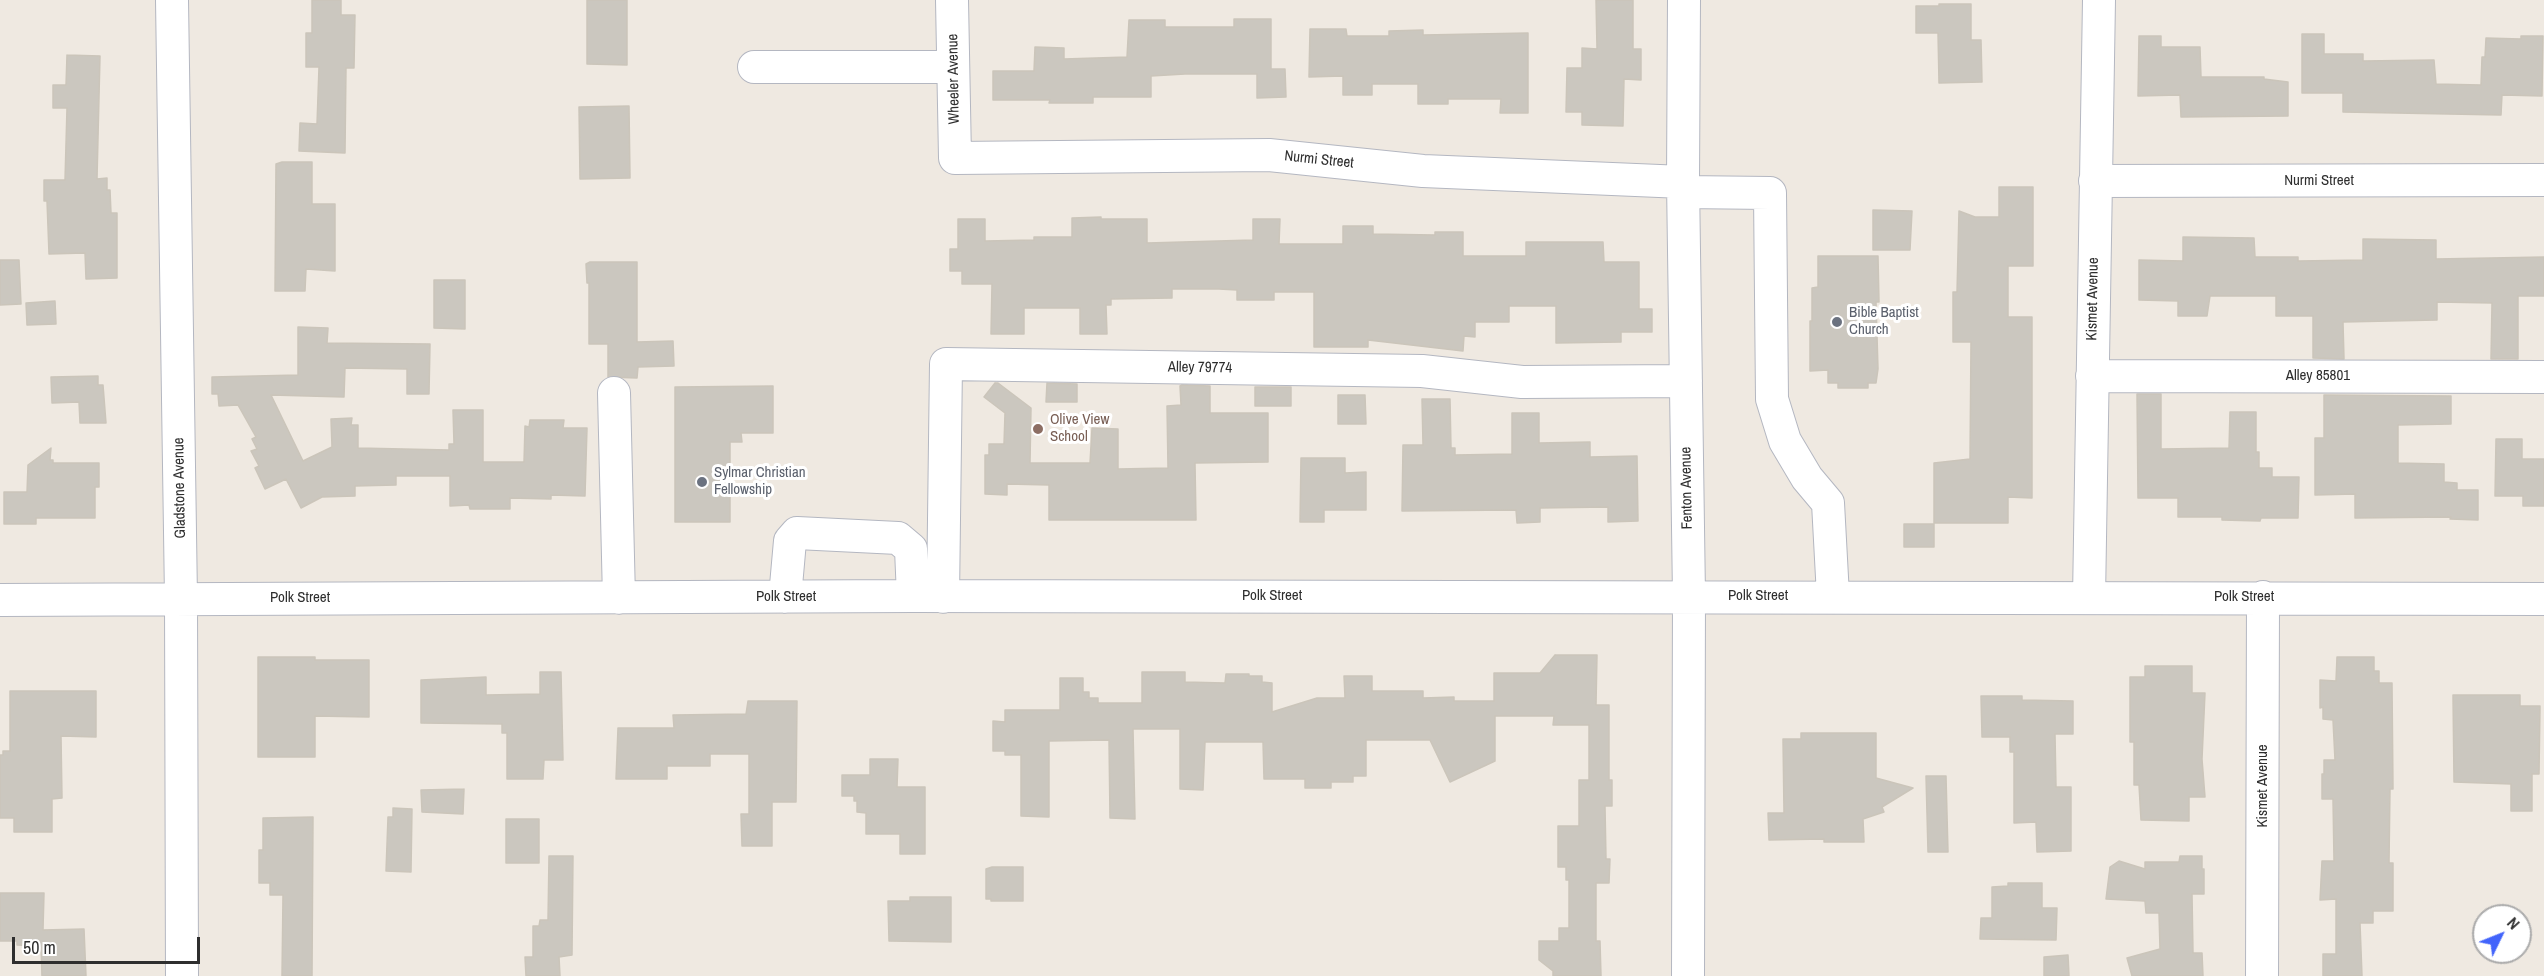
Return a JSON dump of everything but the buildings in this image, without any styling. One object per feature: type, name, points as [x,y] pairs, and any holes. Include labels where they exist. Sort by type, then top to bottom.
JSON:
[{"type":"street","name":"Gladstone Avenue","points":[[172,0],[181,598],[182,976]]},
{"type":"street","name":"Wheeler Avenue","points":[[952,0],[955,158]]},
{"type":"street","name":"Fenton Avenue","points":[[1683,0],[1683,187],[1689,596],[1688,976]]},
{"type":"street","name":"Kismet Avenue","points":[[2089,598],[2099,0]]},
{"type":"street","points":[[754,67],[953,67]]},
{"type":"street","name":"Nurmi Street","points":[[955,158],[1269,155],[1423,171],[1770,193],[1772,399],[1785,441],[1807,478],[1828,504],[1833,596]]},
{"type":"street","name":"Nurmi Street","points":[[2095,181],[2544,180]]},
{"type":"street","name":"Alley 79774","points":[[944,597],[946,364],[1422,371],[1522,382],[1686,381]]},
{"type":"street","name":"Alley 85801","points":[[2092,376],[2544,377]]},
{"type":"street","points":[[614,393],[619,597]]},
{"type":"street","points":[[785,597],[790,541],[797,533],[898,538],[911,549],[913,596]]},
{"type":"street","name":"Polk Street","points":[[0,600],[913,596],[2544,599]]},
{"type":"street","name":"Kismet Avenue","points":[[2262,976],[2264,597]]},
{"type":"place","name":"Bible Baptist Church","points":[[1837,322]]},
{"type":"place","name":"Olive View School","points":[[1038,429]]},
{"type":"place","name":"Sylmar Christian Fellowship","points":[[702,482]]}]
